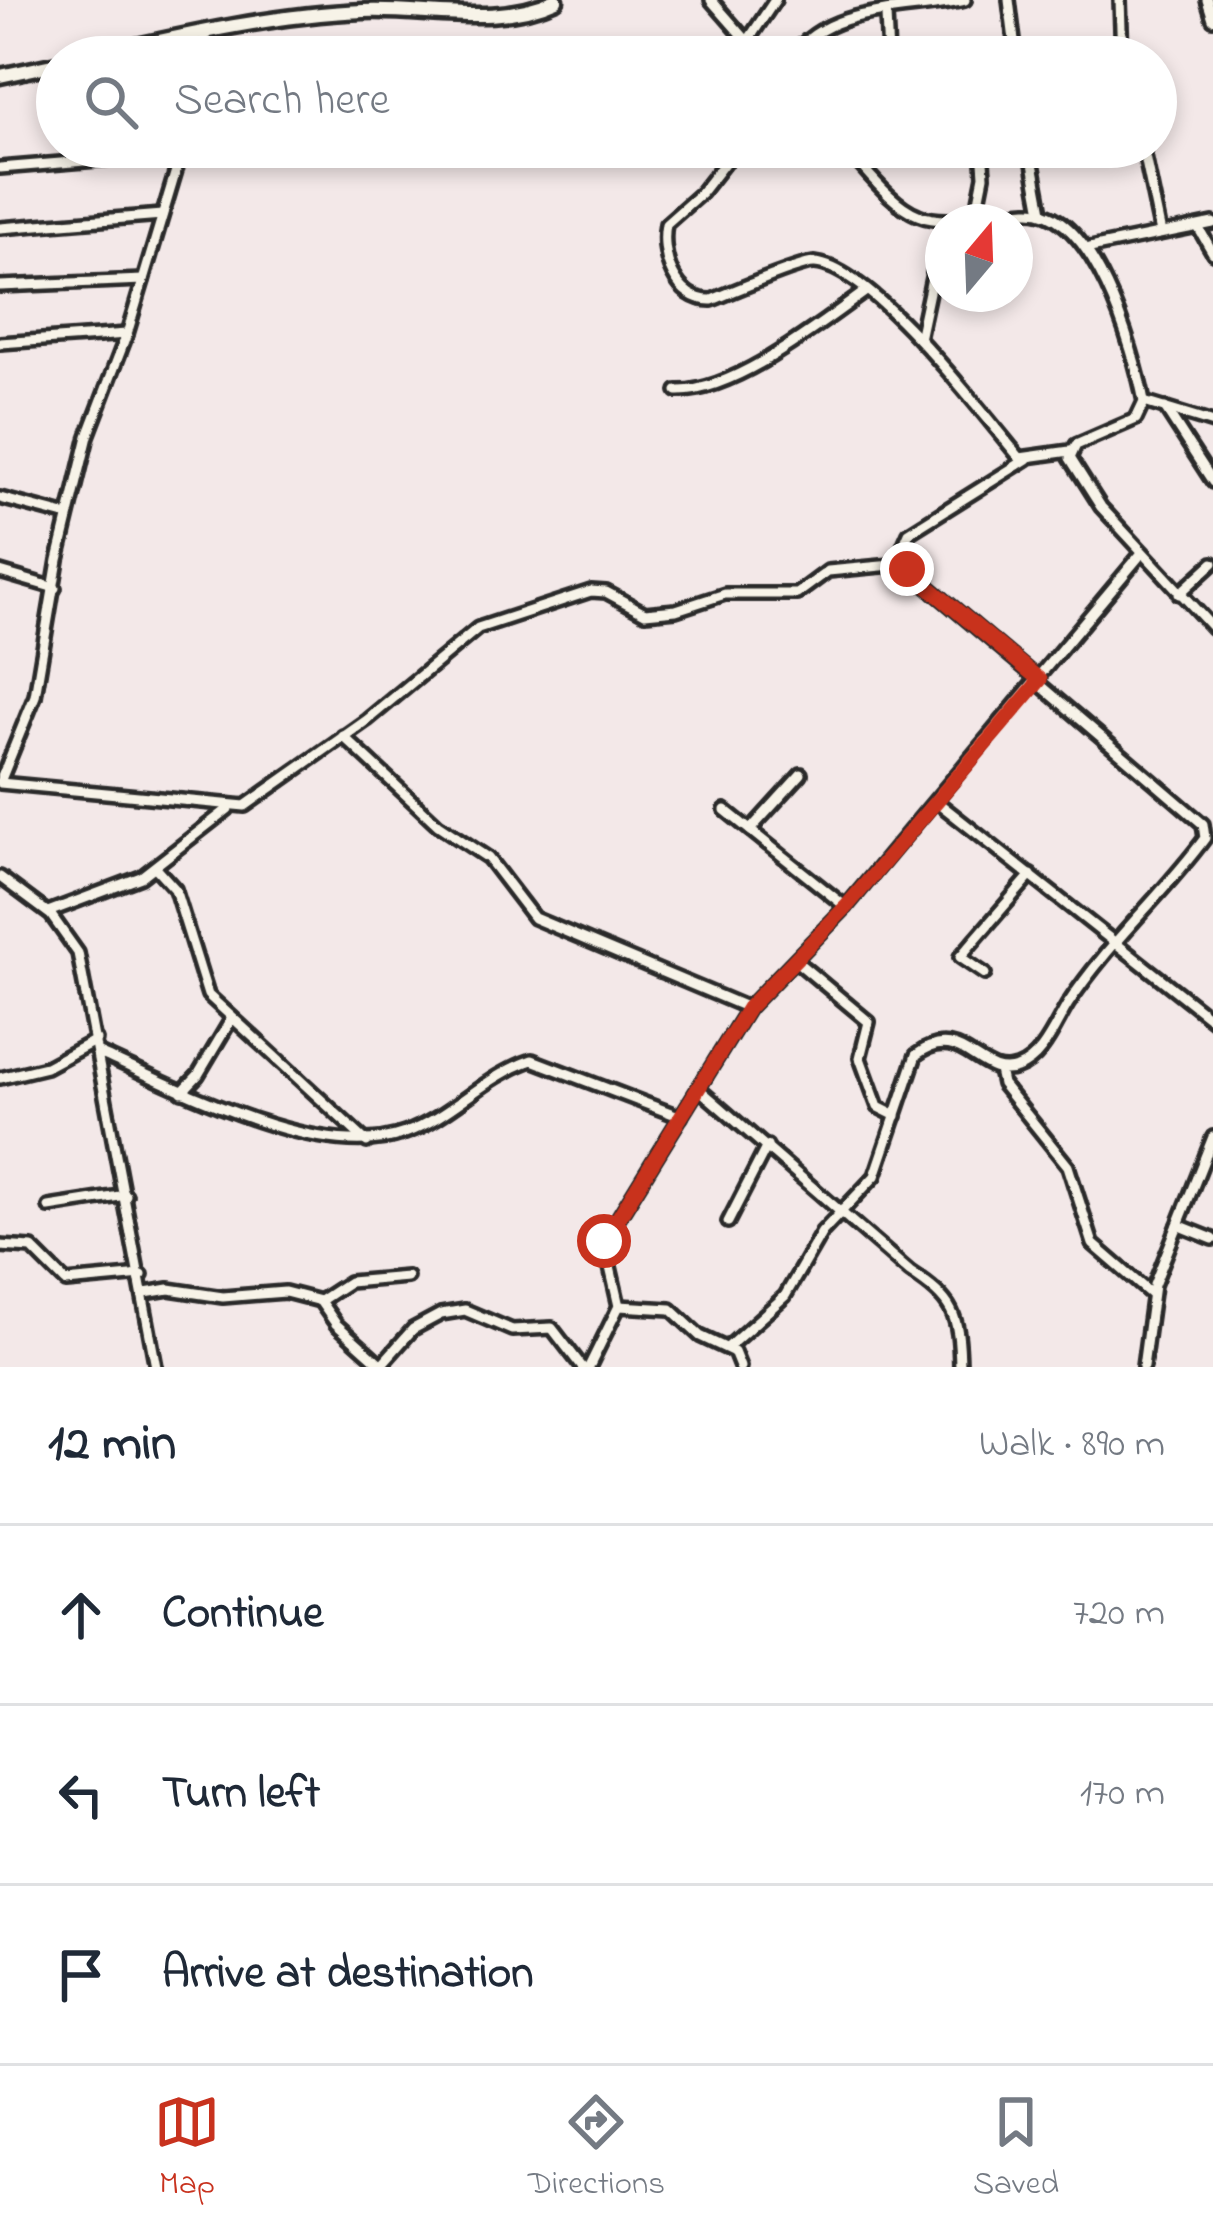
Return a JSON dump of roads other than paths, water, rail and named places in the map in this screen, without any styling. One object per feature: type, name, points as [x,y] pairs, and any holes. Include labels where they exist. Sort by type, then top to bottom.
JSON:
[{"type":"main road","points":[[184,36],[363,11],[505,16],[556,0]]},
{"type":"main road","points":[[0,76],[36,68]]},
{"type":"street","points":[[711,0],[742,36]]},
{"type":"street","points":[[751,36],[775,0]]},
{"type":"street","points":[[812,36],[820,27],[965,0]]},
{"type":"street","points":[[1009,0],[1013,36]]},
{"type":"street","points":[[1119,36],[1120,0]]},
{"type":"street","points":[[1207,0],[1213,19]]},
{"type":"street","points":[[886,15],[887,36]]},
{"type":"street","points":[[205,36],[207,31]]},
{"type":"street","points":[[0,168],[36,164]]},
{"type":"street","points":[[177,168],[127,334],[94,416],[68,517],[35,696],[0,782],[228,809]]},
{"type":"street","points":[[720,168],[701,193],[666,224],[667,258],[685,291],[694,299],[712,300],[809,263],[830,268],[866,291],[919,339],[1018,456],[1027,459]]},
{"type":"street","points":[[866,168],[908,209],[925,215]]},
{"type":"street","points":[[978,204],[983,168]]},
{"type":"street","points":[[1034,168],[1042,212]]},
{"type":"street","points":[[1147,168],[1161,232]]},
{"type":"street","points":[[727,1348],[785,1297],[814,1244],[875,1176],[910,1066],[929,1045],[965,1049],[999,1070],[1022,1067],[1033,1058],[1070,1000],[1202,843],[1207,828],[903,564],[899,548],[909,533],[1027,459],[1070,451],[1136,419],[1144,402],[1090,248],[1042,212],[1033,213]]},
{"type":"street","points":[[0,228],[162,214]]},
{"type":"street","points":[[1090,248],[1213,223]]},
{"type":"street","points":[[1198,227],[1213,254]]},
{"type":"street","points":[[0,286],[142,280]]},
{"type":"street","points":[[677,391],[697,392],[729,377],[866,291]]},
{"type":"street","points":[[919,339],[925,311]]},
{"type":"street","points":[[0,344],[127,334]]},
{"type":"street","points":[[1144,402],[1213,423]]},
{"type":"street","points":[[1165,408],[1213,482]]},
{"type":"street","points":[[1070,451],[1076,475],[1141,554],[1213,628]]},
{"type":"street","points":[[0,498],[68,517]]},
{"type":"street","points":[[1125,572],[1130,540]]},
{"type":"street","points":[[145,1292],[169,1289],[223,1297],[285,1292],[320,1301],[336,1324],[383,1366],[423,1321],[458,1310],[512,1330],[551,1328],[585,1367],[619,1306],[601,1248],[748,1008],[846,907],[1141,554]]},
{"type":"street","points":[[1179,594],[1213,563]]},
{"type":"street","points":[[48,912],[118,888],[155,867],[228,809],[258,799],[478,628],[580,595],[606,592],[645,613],[676,610],[725,594],[797,594],[828,571],[903,564]]},
{"type":"street","points":[[0,572],[55,588]]},
{"type":"street","points":[[343,736],[438,825],[488,858],[534,918],[748,1008]]},
{"type":"street","points":[[750,830],[800,774]]},
{"type":"street","points":[[936,801],[1213,1020]]},
{"type":"street","points":[[725,810],[846,907]]},
{"type":"street","points":[[155,867],[175,889],[208,995],[367,1142]]},
{"type":"street","points":[[986,974],[960,957],[1031,875]]},
{"type":"street","points":[[0,877],[48,912],[78,953],[156,1367]]},
{"type":"street","points":[[796,961],[869,1022],[862,1066],[878,1107],[896,1116]]},
{"type":"street","points":[[182,1092],[199,1076],[232,1018]]},
{"type":"street","points":[[0,1078],[46,1067],[96,1040]]},
{"type":"street","points":[[99,1053],[216,1109],[367,1142],[426,1124],[472,1089],[532,1060],[682,1117]]},
{"type":"street","points":[[999,1070],[1003,1084],[1068,1166],[1093,1244],[1118,1271],[1153,1295]]},
{"type":"street","points":[[699,1089],[910,1272],[944,1294],[958,1330],[960,1367]]},
{"type":"street","points":[[1143,1367],[1153,1295],[1213,1137]]},
{"type":"street","points":[[728,1222],[767,1146]]},
{"type":"street","points":[[50,1208],[126,1195]]},
{"type":"street","points":[[1178,1225],[1213,1239]]},
{"type":"street","points":[[0,1246],[32,1248],[66,1282],[142,1274]]},
{"type":"street","points":[[320,1301],[349,1282],[406,1277]]},
{"type":"street","points":[[619,1306],[666,1306],[709,1342],[736,1354],[740,1367]]}]
